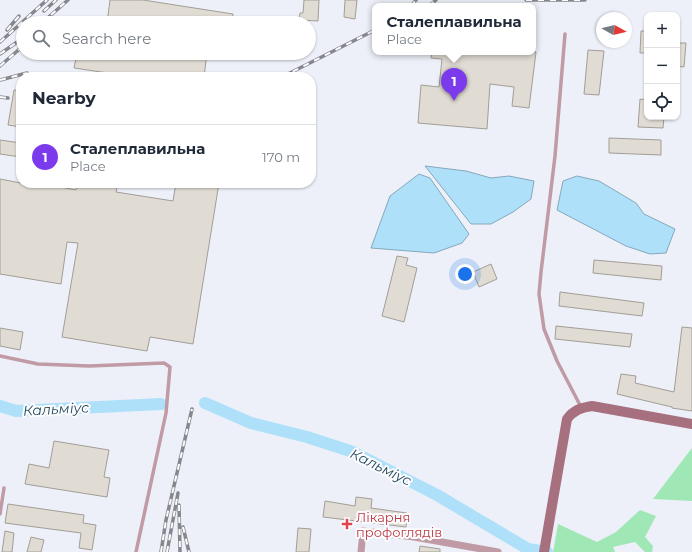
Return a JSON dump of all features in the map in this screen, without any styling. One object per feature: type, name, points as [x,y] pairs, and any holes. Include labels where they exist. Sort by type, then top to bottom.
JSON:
[{"type":"street","points":[[544,552],[567,419],[573,411],[581,407],[592,406],[692,424]]},
{"type":"street","points":[[361,552],[363,532],[414,538],[498,552]]},
{"type":"lane","points":[[565,34],[555,156],[539,294],[544,329],[557,361],[581,407]]},
{"type":"lane","points":[[0,356],[38,364],[89,366],[164,363],[170,367],[166,413],[136,552]]},
{"type":"lane","points":[[0,514],[4,488]]},
{"type":"green space","points":[[692,448],[692,501],[653,499]]},
{"type":"green space","points":[[640,510],[656,516],[645,537],[653,546],[652,552],[645,552],[635,542],[613,547],[615,552],[553,552],[558,524],[597,542],[616,532]]},
{"type":"water","points":[[425,166],[466,171],[491,178],[509,176],[534,181],[531,199],[513,212],[491,224],[471,224]]},
{"type":"water","points":[[419,174],[430,178],[469,234],[462,243],[434,253],[371,248],[390,196]]},
{"type":"water","points":[[577,176],[599,181],[636,203],[644,214],[675,229],[666,253],[650,254],[626,246],[557,210],[563,181]]},
{"type":"building","points":[[110,0],[143,0],[233,14],[233,16],[108,16]]},
{"type":"building","points":[[304,0],[319,0],[318,21],[316,21],[316,16],[300,16],[300,13],[303,13]]},
{"type":"building","points":[[345,0],[357,0],[355,19],[344,17]]},
{"type":"building","points":[[641,31],[644,31],[644,53],[640,53]]},
{"type":"building","points":[[680,43],[686,43],[684,67],[680,66]]},
{"type":"building","points":[[588,50],[604,51],[599,95],[584,94]]},
{"type":"building","points":[[432,55],[536,55],[529,108],[512,106],[514,87],[490,84],[487,129],[418,123],[421,85],[439,87],[442,59],[431,58]]},
{"type":"building","points":[[76,60],[206,60],[205,72],[101,72],[74,68]]},
{"type":"building","points":[[14,90],[16,90],[16,126],[8,125]]},
{"type":"building","points":[[640,99],[644,100],[644,120],[664,120],[663,128],[638,127]]},
{"type":"building","points":[[609,138],[661,140],[661,155],[609,153]]},
{"type":"building","points":[[0,140],[16,142],[16,156],[0,154]]},
{"type":"building","points":[[0,179],[16,182],[16,188],[66,188],[76,190],[77,188],[117,188],[116,192],[173,201],[175,188],[218,188],[193,344],[150,337],[147,351],[62,337],[78,243],[67,242],[61,284],[0,274]]},
{"type":"building","points":[[397,256],[408,258],[406,265],[417,268],[404,322],[382,316]]},
{"type":"building","points":[[594,260],[662,266],[661,280],[593,273]]},
{"type":"building","points":[[491,264],[497,279],[479,287],[473,272]]},
{"type":"building","points":[[560,292],[644,303],[642,316],[559,306]]},
{"type":"building","points":[[556,326],[632,334],[630,347],[555,339]]},
{"type":"building","points":[[682,327],[692,328],[692,411],[672,408],[617,394],[621,374],[636,376],[635,383],[674,392]]},
{"type":"building","points":[[0,328],[23,332],[20,350],[0,346]]},
{"type":"building","points":[[54,441],[109,450],[104,477],[110,478],[107,497],[25,484],[29,464],[49,468]]},
{"type":"building","points":[[356,497],[372,499],[371,508],[407,513],[406,527],[323,517],[325,501],[355,506]]},
{"type":"building","points":[[8,504],[84,515],[83,523],[96,525],[92,550],[79,548],[81,533],[5,523]]},
{"type":"building","points":[[298,528],[311,529],[309,552],[296,552]]},
{"type":"building","points":[[5,531],[14,533],[12,552],[2,552]]},
{"type":"building","points":[[31,537],[44,540],[41,552],[27,552]]},
{"type":"building","points":[[420,546],[440,549],[440,552],[419,552]]},
{"type":"waterway","name":"Кальміус","points":[[205,403],[251,423],[307,437],[353,452],[437,495],[528,549],[547,552]]},
{"type":"waterway","name":"Кальміус","points":[[0,406],[16,411],[161,404]]},
{"type":"railway","points":[[29,16],[47,0]]},
{"type":"railway","points":[[44,11],[56,0]]},
{"type":"railway","points":[[50,16],[68,0]]},
{"type":"railway","points":[[432,3],[436,0]]},
{"type":"railway","points":[[526,0],[585,0]]},
{"type":"railway","points":[[7,30],[16,20]]},
{"type":"railway","points":[[0,42],[16,28]]},
{"type":"railway","points":[[316,60],[372,32]]},
{"type":"railway","points":[[0,54],[16,43]]},
{"type":"railway","points":[[0,66],[16,52]]},
{"type":"railway","points":[[292,72],[316,60]]},
{"type":"railway","points":[[0,80],[16,76]]},
{"type":"railway","points":[[0,97],[8,98]]},
{"type":"railway","points":[[161,552],[166,520],[192,409]]},
{"type":"railway","points":[[167,552],[178,493]]},
{"type":"railway","points":[[179,505],[180,552]]},
{"type":"railway","points":[[183,527],[189,552]]},
{"type":"place","name":"Сталеплавильна","points":[[454,101]]},
{"type":"place","name":"Лікарня профоглядів","points":[[347,524]]}]
